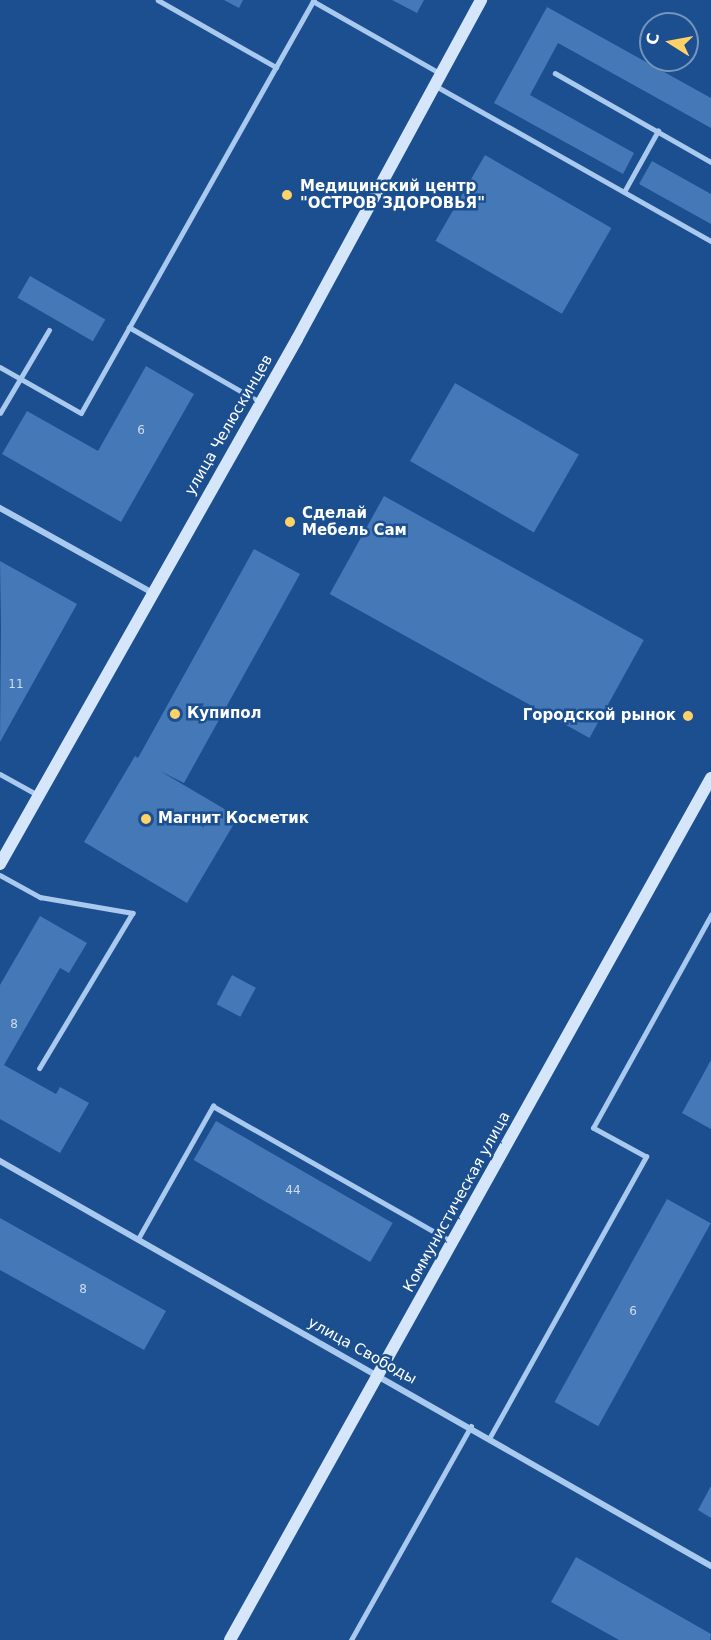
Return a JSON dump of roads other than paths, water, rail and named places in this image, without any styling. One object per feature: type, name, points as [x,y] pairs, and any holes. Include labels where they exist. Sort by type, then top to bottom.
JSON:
[{"type":"street","name":"улица Челюскинцев","points":[[0,864],[258,401],[297,339],[481,0]]},
{"type":"street","points":[[0,508],[151,592]]},
{"type":"street","name":"Коммунистическая улица","points":[[230,1640],[711,778]]},
{"type":"street","name":"улица Свободы","points":[[0,1161],[471,1426],[711,1566]]},
{"type":"lane","points":[[158,0],[276,67]]},
{"type":"lane","points":[[0,367],[81,413],[313,1],[440,73]]},
{"type":"lane","points":[[555,73],[711,162]]},
{"type":"lane","points":[[434,85],[711,241]]},
{"type":"lane","points":[[624,192],[658,132]]},
{"type":"lane","points":[[129,327],[258,401]]},
{"type":"lane","points":[[0,413],[49,330]]},
{"type":"lane","points":[[0,774],[38,795]]},
{"type":"lane","points":[[0,875],[40,897],[133,913],[40,1068]]},
{"type":"lane","points":[[490,1437],[646,1157],[593,1128],[711,915]]},
{"type":"lane","points":[[138,1239],[213,1106],[452,1242]]},
{"type":"lane","points":[[351,1640],[471,1426]]},
{"type":"place","name":"Медицинский центр \"ОСТРОВ ЗДОРОВЬЯ\"","points":[[287,195]]},
{"type":"place","name":"Сделай Мебель Сам","points":[[290,522]]},
{"type":"place","name":"Купипол","points":[[175,714]]},
{"type":"place","name":"Городской рынок","points":[[688,716]]},
{"type":"place","name":"Магнит Косметик","points":[[146,819]]}]
